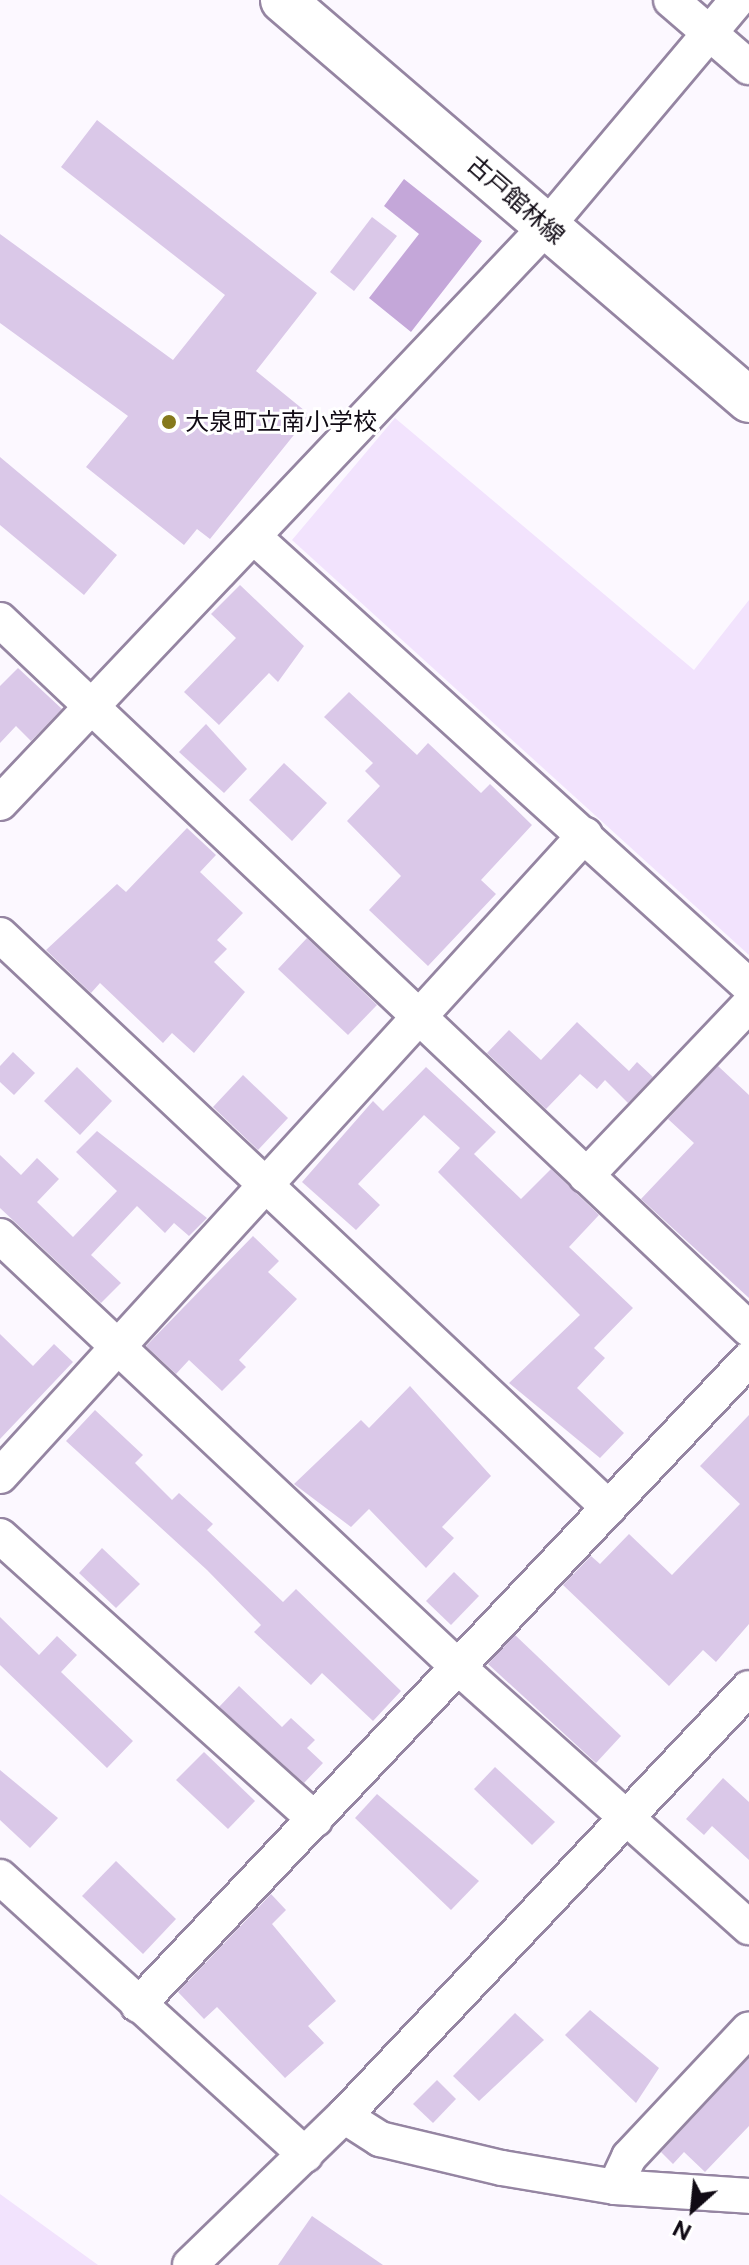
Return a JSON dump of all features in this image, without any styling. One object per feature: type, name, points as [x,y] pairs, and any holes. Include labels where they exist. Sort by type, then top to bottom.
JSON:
[{"type":"main road","name":"古戸館林線","points":[[283,0],[749,400]]},
{"type":"street","points":[[671,0],[749,67]]},
{"type":"street","points":[[0,803],[547,226],[714,37],[737,0]]},
{"type":"street","points":[[254,537],[749,986]]},
{"type":"street","points":[[0,620],[749,1329]]},
{"type":"street","points":[[0,1476],[418,1014],[585,835]]},
{"type":"street","points":[[0,935],[269,1181],[609,1508]]},
{"type":"street","points":[[586,1176],[749,1005]]},
{"type":"street","points":[[0,1236],[118,1343],[459,1668],[749,1927]]},
{"type":"street","points":[[138,2005],[749,1359]]},
{"type":"street","points":[[0,1536],[315,1820]]},
{"type":"street","points":[[190,2265],[344,2116],[749,1688]]},
{"type":"street","points":[[0,1877],[306,2155]]},
{"type":"street","points":[[615,2187],[629,2157],[749,2029]]},
{"type":"street","points":[[344,2116],[380,2139],[424,2151],[615,2187],[749,2196]]},
{"type":"shaded area","points":[[404,179],[482,241],[411,332],[369,298],[419,234],[384,206]]},
{"type":"shaded area","points":[[395,418],[694,670],[749,600],[749,955],[292,540]]},
{"type":"shaded area","points":[[0,2194],[98,2265],[0,2265]]},
{"type":"building","points":[[97,120],[317,293],[256,371],[310,415],[210,539],[197,529],[184,545],[86,467],[128,416],[0,323],[0,234],[173,360],[225,295],[61,167]]},
{"type":"building","points":[[372,217],[397,236],[354,291],[330,272]]},
{"type":"building","points":[[0,457],[117,555],[84,595],[0,525]]},
{"type":"building","points":[[240,585],[304,646],[278,682],[269,673],[219,725],[184,692],[236,638],[211,614]]},
{"type":"building","points":[[18,668],[62,709],[31,741],[16,726],[0,743],[0,686]]},
{"type":"building","points":[[349,692],[417,755],[428,743],[481,793],[490,784],[532,825],[481,880],[496,894],[428,966],[369,910],[401,876],[347,821],[380,786],[365,771],[373,763],[324,717]]},
{"type":"building","points":[[206,724],[247,769],[224,793],[179,752]]},
{"type":"building","points":[[284,763],[327,803],[292,841],[249,800]]},
{"type":"building","points":[[187,828],[216,855],[200,872],[243,913],[217,940],[227,949],[214,962],[245,992],[194,1053],[172,1033],[163,1043],[100,983],[91,993],[46,950],[117,884],[126,892]]},
{"type":"building","points":[[307,938],[377,1005],[348,1035],[278,969]]},
{"type":"building","points":[[577,1022],[629,1071],[637,1062],[653,1077],[628,1103],[605,1080],[597,1089],[580,1074],[546,1109],[487,1053],[509,1030],[541,1060]]},
{"type":"building","points":[[13,1052],[35,1073],[14,1095],[0,1082],[0,1066]]},
{"type":"building","points":[[718,1066],[749,1095],[749,1298],[641,1199],[694,1143],[668,1119]]},
{"type":"building","points":[[77,1067],[112,1101],[80,1135],[44,1101]]},
{"type":"building","points":[[426,1067],[496,1132],[474,1154],[521,1199],[551,1169],[599,1215],[569,1247],[633,1308],[594,1348],[605,1358],[577,1388],[624,1433],[600,1458],[509,1383],[580,1315],[438,1172],[460,1148],[424,1115],[358,1184],[380,1205],[356,1230],[302,1182],[373,1101],[383,1111]]},
{"type":"building","points":[[243,1075],[288,1118],[258,1150],[213,1107]]},
{"type":"building","points":[[97,1131],[207,1218],[189,1236],[174,1223],[165,1233],[137,1206],[91,1255],[121,1283],[101,1303],[0,1208],[0,1155],[21,1175],[37,1158],[59,1179],[37,1202],[73,1237],[117,1191],[76,1152]]},
{"type":"building","points":[[253,1236],[279,1261],[268,1272],[297,1299],[239,1360],[246,1367],[222,1391],[189,1360],[176,1374],[146,1346]]},
{"type":"building","points":[[0,1334],[33,1366],[54,1344],[73,1362],[0,1439]]},
{"type":"building","points":[[410,1386],[491,1476],[442,1527],[454,1538],[426,1568],[369,1509],[351,1527],[294,1484],[361,1420],[369,1428]]},
{"type":"building","points":[[95,1410],[143,1455],[135,1463],[172,1500],[179,1493],[213,1524],[207,1530],[283,1602],[296,1589],[401,1691],[373,1721],[322,1673],[311,1685],[254,1632],[261,1625],[207,1570],[66,1441]]},
{"type":"building","points":[[749,1415],[749,1624],[716,1662],[703,1650],[669,1686],[563,1585],[591,1556],[600,1564],[629,1534],[672,1575],[740,1504],[700,1466]]},
{"type":"building","points":[[102,1548],[140,1584],[116,1608],[79,1573]]},
{"type":"building","points":[[454,1572],[479,1596],[451,1625],[426,1601]]},
{"type":"building","points":[[0,1617],[39,1655],[57,1636],[77,1655],[61,1672],[133,1741],[107,1768],[0,1665]]},
{"type":"building","points":[[515,1635],[621,1736],[596,1763],[488,1664]]},
{"type":"building","points":[[239,1686],[282,1727],[291,1718],[315,1740],[307,1748],[323,1763],[304,1783],[219,1707]]},
{"type":"building","points":[[204,1752],[255,1801],[228,1829],[176,1780]]},
{"type":"building","points":[[495,1767],[555,1822],[532,1845],[474,1789]]},
{"type":"building","points":[[0,1770],[58,1818],[30,1848],[0,1820]]},
{"type":"building","points":[[723,1778],[749,1802],[749,1860],[712,1826],[704,1835],[686,1819]]},
{"type":"building","points":[[377,1794],[479,1881],[451,1910],[355,1818]]},
{"type":"building","points":[[116,1861],[176,1919],[143,1954],[82,1896]]},
{"type":"building","points":[[271,1894],[286,1910],[272,1924],[336,2001],[308,2026],[324,2043],[285,2078],[217,2007],[204,2019],[178,1992]]},
{"type":"building","points":[[590,2010],[659,2068],[636,2103],[565,2035]]},
{"type":"building","points":[[515,2013],[544,2040],[479,2101],[453,2076]]},
{"type":"building","points":[[749,2058],[749,2126],[705,2172],[684,2152],[673,2164],[661,2152]]},
{"type":"building","points":[[437,2080],[456,2099],[433,2123],[413,2104]]},
{"type":"building","points":[[312,2216],[383,2265],[278,2265]]},
{"type":"place","name":"大泉町立南小学校","points":[[169,422]]}]
